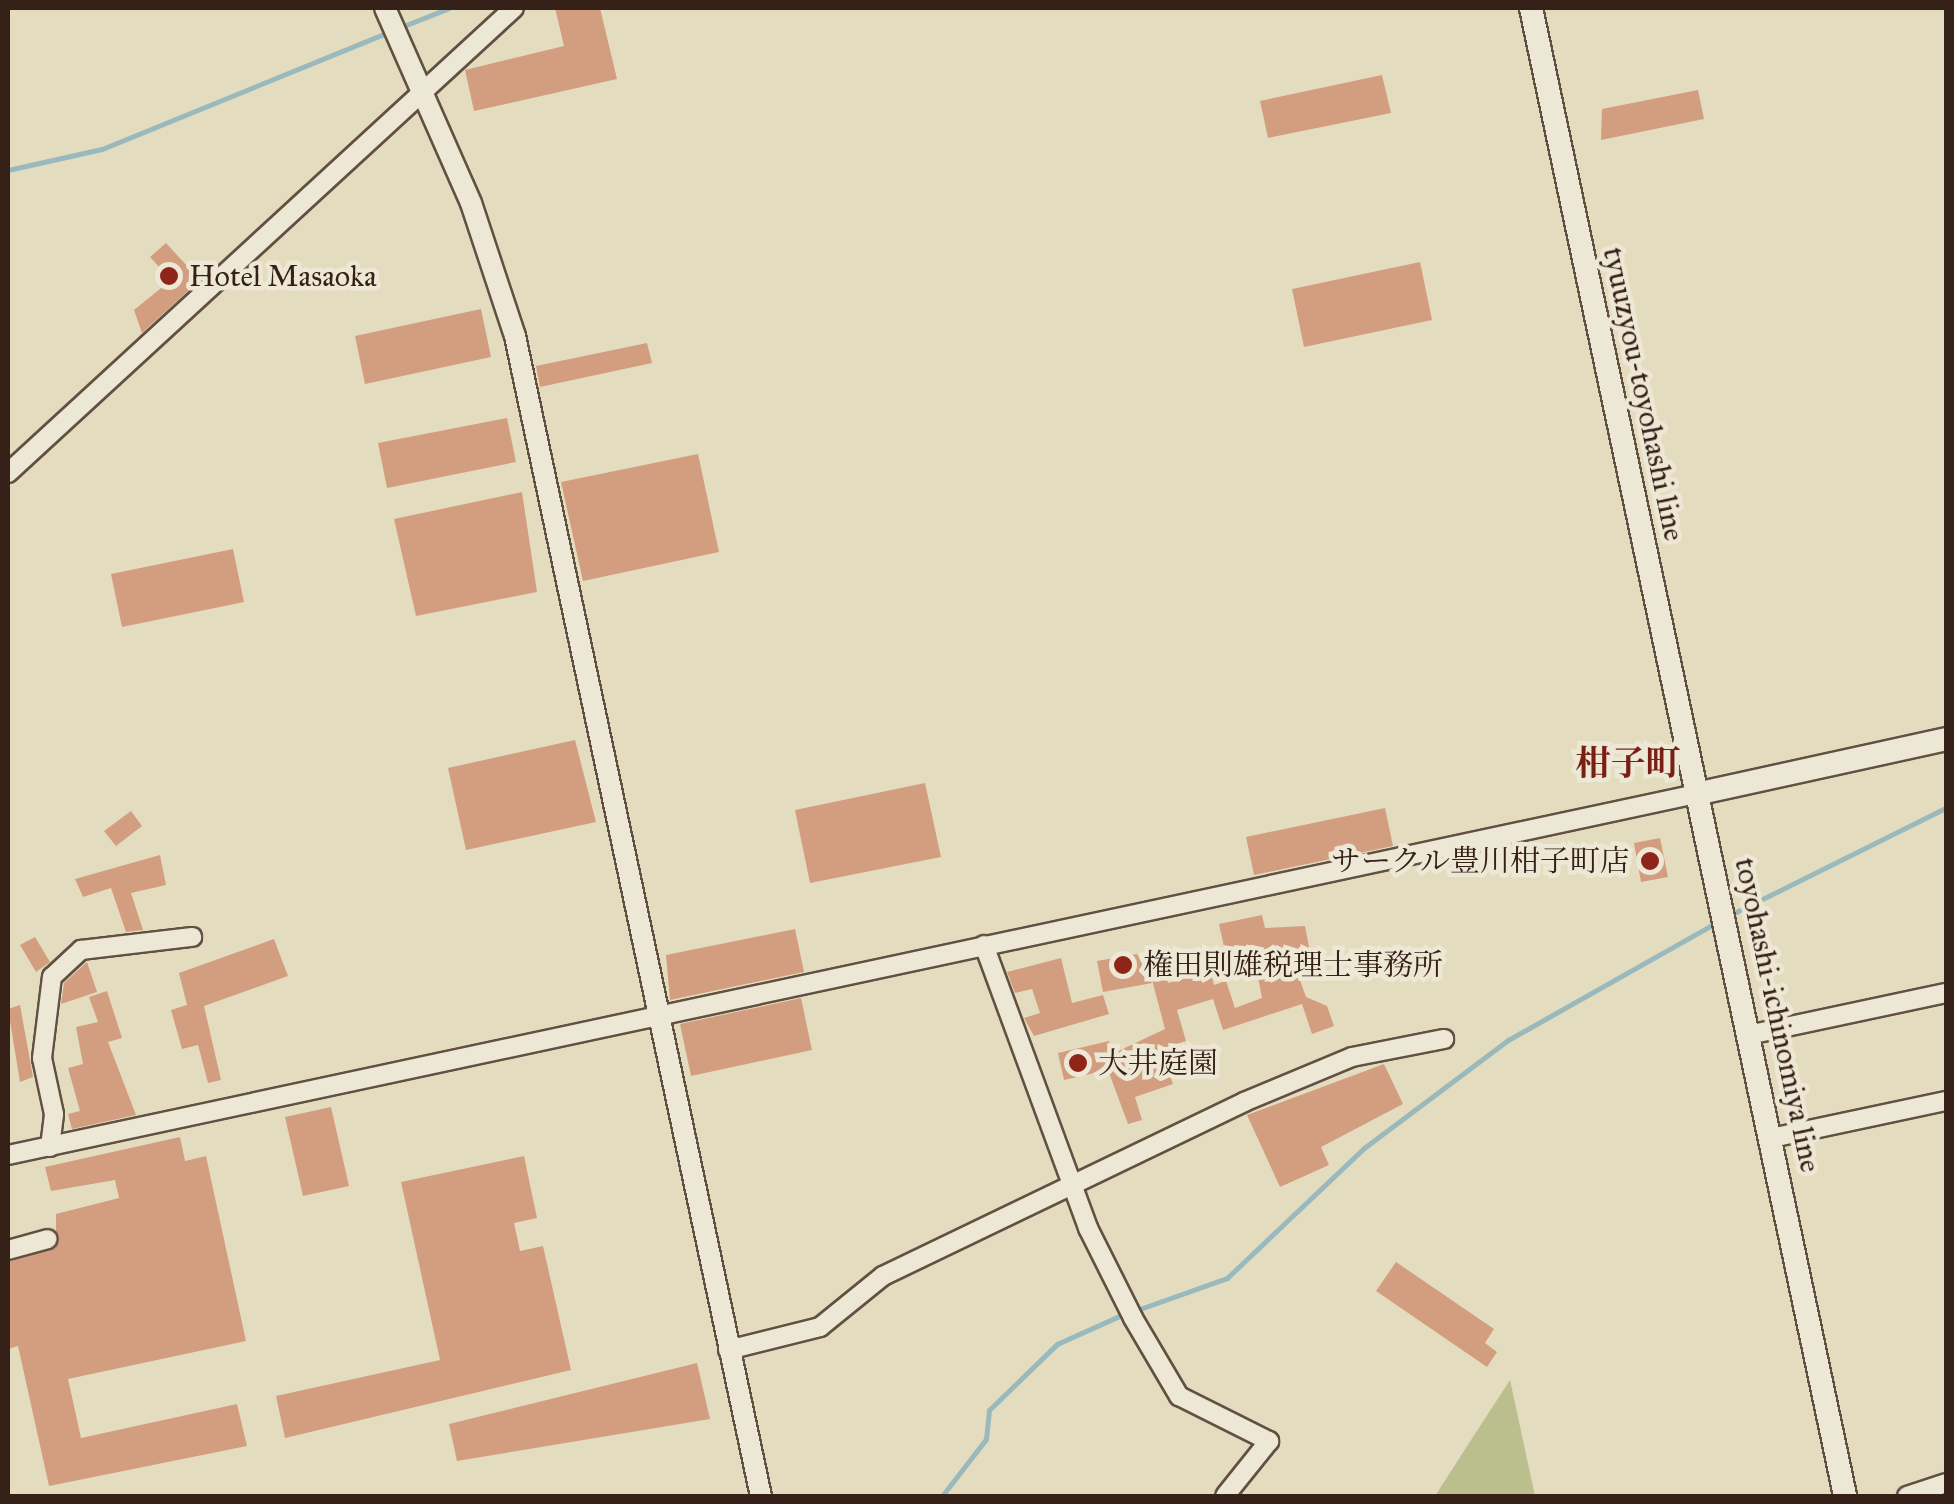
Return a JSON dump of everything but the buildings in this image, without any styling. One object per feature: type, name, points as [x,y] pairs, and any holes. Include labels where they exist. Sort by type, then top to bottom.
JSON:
[{"type":"main road","name":"tyuuzyou-toyohashi line","points":[[1531,8],[1701,793]]},
{"type":"main road","points":[[1701,793],[1946,739]]},
{"type":"main road","name":"toyohashi-ichinomiya line","points":[[1701,793],[1776,1137],[1845,1496]]},
{"type":"street","points":[[8,473],[514,8]]},
{"type":"street","points":[[392,22],[422,89],[514,336],[760,1496]]},
{"type":"street","points":[[8,1155],[1701,793]]},
{"type":"street","points":[[50,1148],[54,1114],[42,1058],[52,977],[81,950],[192,937]]},
{"type":"street","points":[[984,945],[1077,1183],[1088,1228],[1130,1311],[1179,1396],[1269,1441],[1225,1496]]},
{"type":"street","points":[[1753,1034],[1946,993]]},
{"type":"street","points":[[728,1350],[820,1327],[883,1276],[1352,1057],[1444,1039]]},
{"type":"street","points":[[1776,1137],[1946,1101]]},
{"type":"street","points":[[8,1250],[48,1239]]},
{"type":"street","points":[[1906,1496],[1946,1483]]},
{"type":"green space","points":[[1510,1380],[1535,1496],[1435,1496],[1473,1437]]},
{"type":"waterway","points":[[401,27],[449,8]]},
{"type":"waterway","points":[[8,170],[102,149],[391,31]]},
{"type":"waterway","points":[[1730,915],[1946,808]]},
{"type":"waterway","points":[[1137,1310],[1227,1278],[1364,1148],[1508,1040],[1716,923]]},
{"type":"waterway","points":[[942,1496],[986,1439],[989,1410],[1057,1344],[1126,1313]]},
{"type":"place","name":"Hotel Masaoka","points":[[169,276]]},
{"type":"place","name":"サークル豊川柑子町店","points":[[1650,861]]},
{"type":"place","name":"権田則雄税理士事務所","points":[[1123,965]]},
{"type":"place","name":"大井庭園","points":[[1078,1063]]},
{"type":"district","name":"柑子町","points":[[1628,764]]}]
